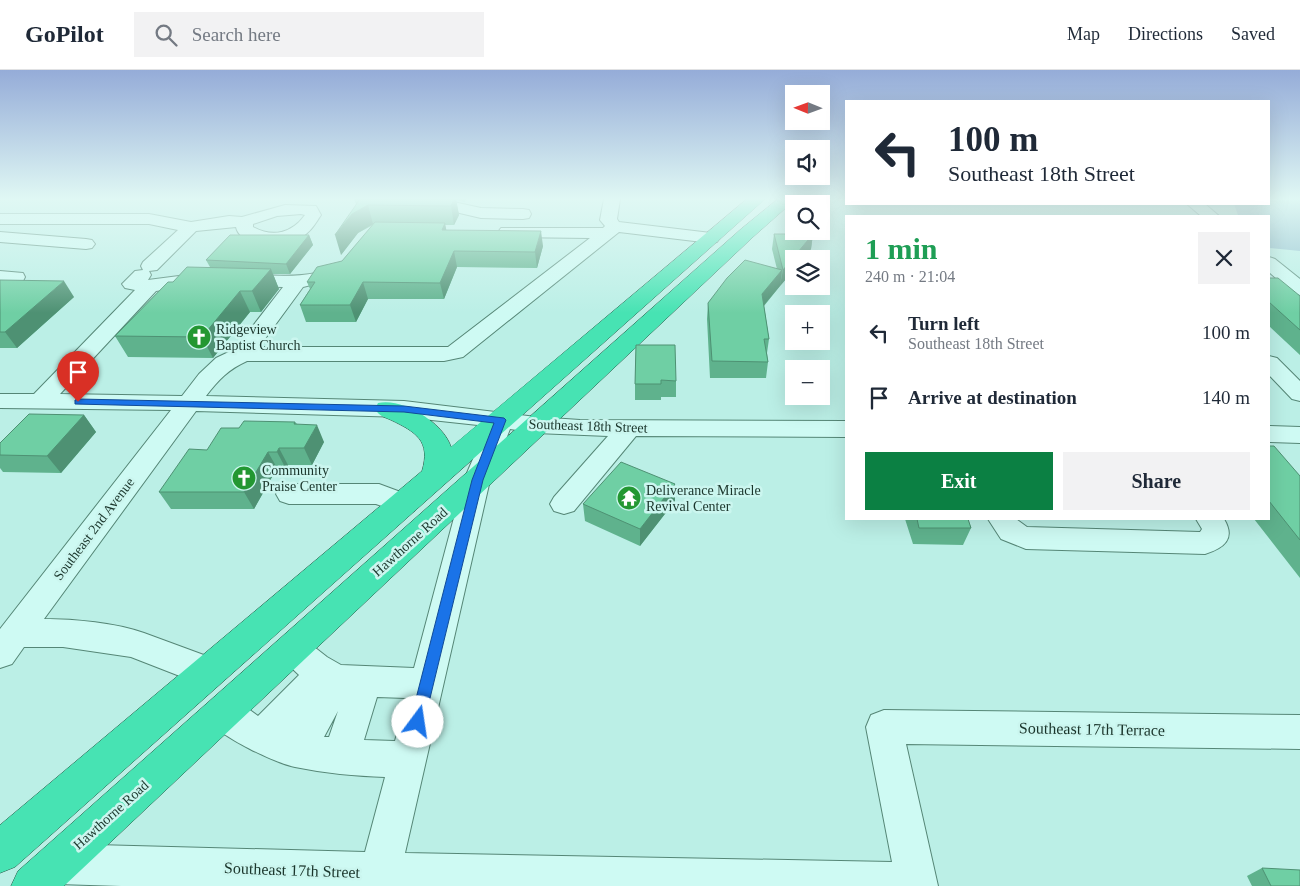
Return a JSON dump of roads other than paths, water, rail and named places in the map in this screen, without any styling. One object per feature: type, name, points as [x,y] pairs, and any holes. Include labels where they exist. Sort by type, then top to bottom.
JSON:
[{"type":"highway","name":"Hawthorne Road","points":[[46,875],[536,425],[746,237]]},
{"type":"highway","points":[[0,852],[711,238]]},
{"type":"highway","points":[[386,408],[419,424],[435,442],[439,450],[434,478]]},
{"type":"street","points":[[12,237],[86,244]]},
{"type":"street","points":[[41,401],[181,237]]},
{"type":"street","points":[[243,354],[444,354],[455,352],[603,237]]},
{"type":"street","points":[[704,237],[711,238]]},
{"type":"street","points":[[147,276],[297,282],[339,272],[351,257]]},
{"type":"street","points":[[1270,264],[1300,289]]},
{"type":"street","points":[[243,354],[297,282]]},
{"type":"street","name":"Southeast 2nd Avenue","points":[[8,643],[211,374],[224,363],[243,354]]},
{"type":"street","points":[[1270,364],[1300,394]]},
{"type":"street","name":"Southeast 18th Street","points":[[0,401],[386,408],[422,410],[536,425],[580,428],[845,429]]},
{"type":"street","points":[[378,879],[477,480],[501,420]]},
{"type":"street","points":[[564,504],[615,460],[629,428]]},
{"type":"street","points":[[1270,434],[1300,434]]},
{"type":"street","points":[[289,494],[379,494],[404,504]]},
{"type":"street","points":[[1002,520],[1004,525],[1012,532],[1026,538],[1205,543],[1216,536],[1216,529],[1211,520]]},
{"type":"street","points":[[8,643],[63,633],[133,643],[208,672]]},
{"type":"street","points":[[293,649],[342,678],[427,684]]},
{"type":"street","points":[[262,736],[342,678]]},
{"type":"street","points":[[296,750],[342,678]]},
{"type":"street","points":[[340,757],[342,678]]},
{"type":"street","points":[[224,712],[249,730],[296,750],[340,757],[408,759]]},
{"type":"street","name":"Southeast 17th Terrace","points":[[917,884],[884,727],[1300,732]]},
{"type":"street","name":"Southeast 17th Street","points":[[46,875],[917,884]]},
{"type":"place","name":"Ridgeview Baptist Church","points":[[199,337]]},
{"type":"place","name":"Community Praise Center","points":[[244,478]]},
{"type":"place","name":"Deliverance Miracle Revival Center","points":[[629,498]]}]
